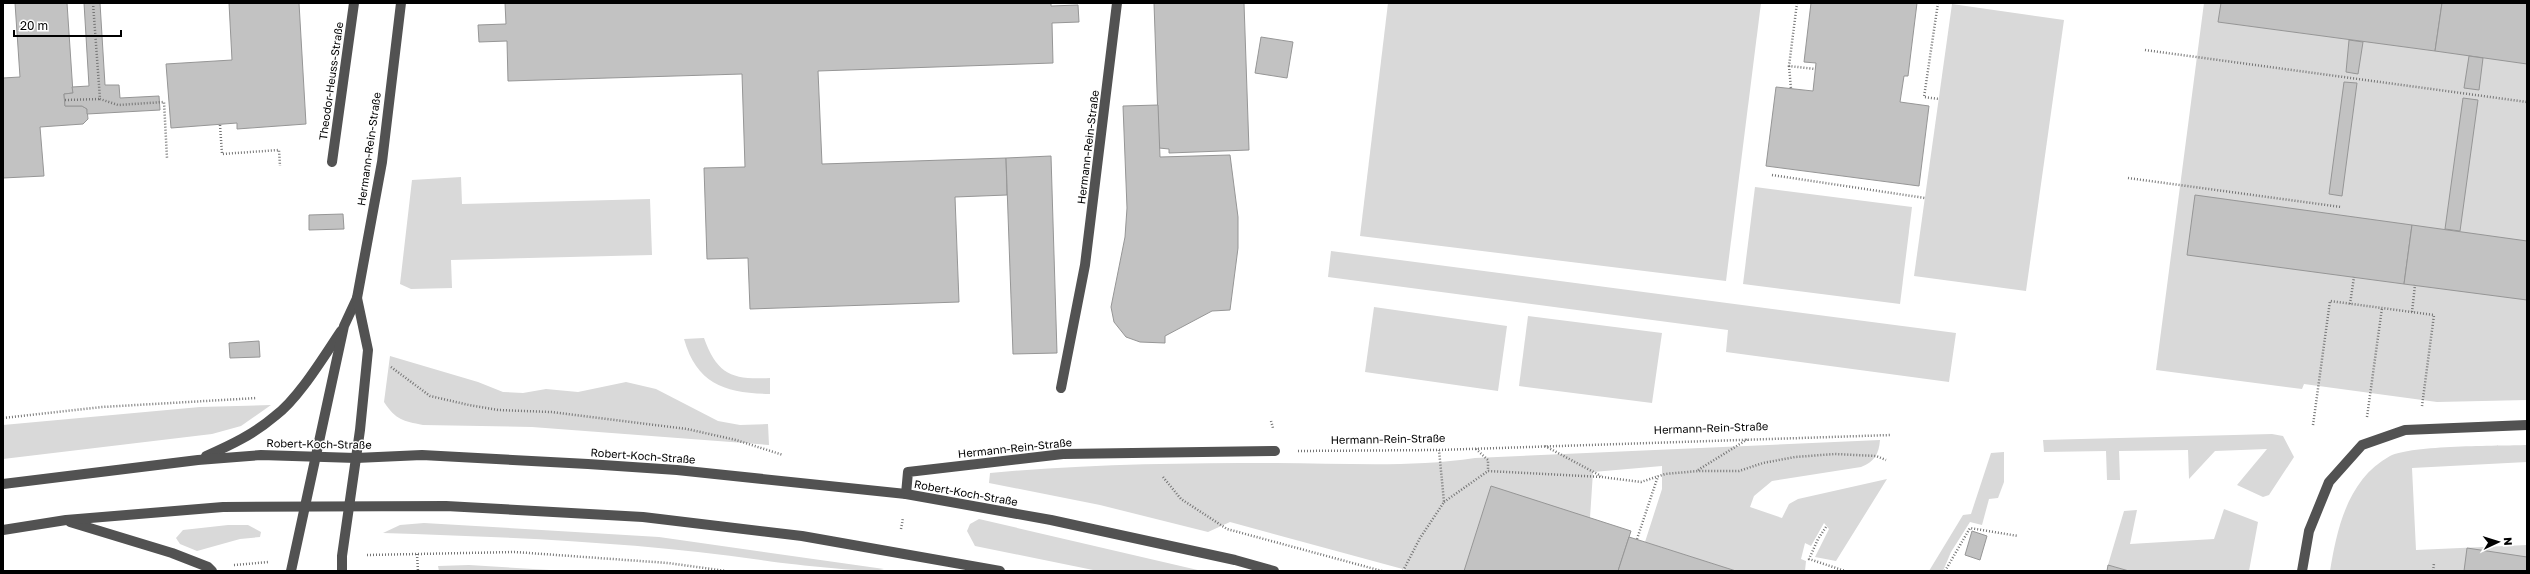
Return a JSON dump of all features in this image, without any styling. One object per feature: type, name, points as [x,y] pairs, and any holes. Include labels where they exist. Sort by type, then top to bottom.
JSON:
[{"type":"street","name":"Theodor-Heuss-Straße","points":[[332,162],[354,3]]},
{"type":"street","name":"Hermann-Rein-Straße","points":[[198,460],[239,442],[276,415],[310,376],[344,326],[357,298],[382,162],[401,3]]},
{"type":"street","name":"Hermann-Rein-Straße","points":[[1060,388],[1085,265],[1117,3]]},
{"type":"street","name":"Hermann-Rein-Straße","points":[[342,571],[342,556],[356,458],[368,350],[357,298]]},
{"type":"street","name":"Hermann-Rein-Straße","points":[[291,571],[344,326]]},
{"type":"street","points":[[2302,571],[2309,531],[2329,482],[2362,445],[2405,430],[2527,425]]},
{"type":"street","name":"Hermann-Rein-Straße","points":[[906,494],[908,472],[1063,454],[1275,451]]},
{"type":"street","name":"Robert-Koch-Straße","points":[[3,484],[198,460],[261,455],[356,458],[422,455],[677,470],[906,494],[1051,520],[1235,560],[1274,571]]},
{"type":"street","points":[[3,530],[66,520],[223,507],[446,506],[643,517],[802,536],[1000,571]]},
{"type":"street","points":[[66,520],[172,553],[210,569]]},
{"type":"path","points":[[93,3],[100,99]]},
{"type":"path","points":[[1791,89],[1789,66],[1797,3]]},
{"type":"path","points":[[1938,3],[1924,97],[1939,99]]},
{"type":"path","points":[[2145,50],[2527,102]]},
{"type":"path","points":[[1789,66],[1815,69]]},
{"type":"path","points":[[65,100],[100,99],[118,105],[164,102],[167,158]]},
{"type":"path","points":[[220,125],[222,154],[279,150],[280,166]]},
{"type":"path","points":[[1772,175],[1925,198]]},
{"type":"path","points":[[2128,178],[2341,207]]},
{"type":"path","points":[[2350,304],[2354,277]]},
{"type":"path","points":[[2412,312],[2415,285]]},
{"type":"path","points":[[2313,425],[2330,301],[2434,315],[2419,429]]},
{"type":"path","points":[[2362,445],[2382,308]]},
{"type":"path","points":[[368,350],[430,396],[498,410],[551,412],[688,429],[736,440],[788,456]]},
{"type":"path","points":[[3,418],[102,407],[293,396]]},
{"type":"path","name":"Hermann-Rein-Straße","points":[[1275,451],[1439,450],[1891,435]]},
{"type":"path","points":[[1698,470],[1749,439]]},
{"type":"path","points":[[1545,446],[1602,477]]},
{"type":"path","points":[[1476,449],[1488,460],[1488,471]]},
{"type":"path","points":[[1439,450],[1444,502]]},
{"type":"path","points":[[1144,453],[1181,499],[1227,529],[1382,571]]},
{"type":"path","points":[[1403,571],[1420,538],[1444,502],[1488,471],[1602,477],[1641,482],[1658,476],[1698,470],[1739,471],[1762,463],[1795,457],[1835,454],[1876,456],[1886,460]]},
{"type":"path","points":[[1637,539],[1658,476]]},
{"type":"path","points":[[1826,527],[1818,539],[1809,559],[1845,571]]},
{"type":"path","points":[[1945,571],[1970,528],[2018,536]]},
{"type":"path","points":[[342,556],[515,552],[668,563],[726,571]]},
{"type":"path","points":[[417,554],[418,571]]},
{"type":"path","points":[[210,569],[293,561]]},
{"type":"path","points":[[2433,571],[2434,564]]},
{"type":"shaded area","points":[[1388,3],[1761,3],[1726,281],[1360,236]]},
{"type":"shaded area","points":[[2204,3],[2527,3],[2527,400],[2437,402],[2304,384],[2302,389],[2156,370]]},
{"type":"shaded area","points":[[1952,4],[2064,20],[2026,291],[1914,276]]},
{"type":"shaded area","points":[[461,177],[462,204],[650,199],[652,255],[451,260],[452,288],[411,289],[400,284],[412,180]]},
{"type":"shaded area","points":[[1755,187],[1912,207],[1900,304],[1743,284]]},
{"type":"shaded area","points":[[1331,251],[1956,333],[1949,382],[1726,352],[1728,330],[1328,277]]},
{"type":"shaded area","points":[[1374,307],[1507,326],[1498,391],[1365,372]]},
{"type":"shaded area","points":[[1528,316],[1662,333],[1652,403],[1519,386]]},
{"type":"shaded area","points":[[704,338],[715,360],[728,373],[746,378],[770,378],[770,394],[754,393],[727,388],[715,383],[705,376],[697,367],[690,355],[684,339]]},
{"type":"shaded area","points":[[390,356],[478,382],[503,392],[523,393],[546,389],[578,392],[626,382],[656,389],[718,421],[740,425],[768,424],[769,445],[532,427],[423,425],[410,422],[400,419],[392,413],[384,402]]},
{"type":"shaded area","points":[[271,405],[241,426],[212,434],[3,459],[3,425],[200,407]]},
{"type":"shaded area","points":[[2272,434],[2283,436],[2294,457],[2269,495],[2263,497],[2237,485],[2267,449],[2215,451],[2189,479],[2188,450],[2119,451],[2120,480],[2107,480],[2106,451],[2044,452],[2043,440]]},
{"type":"shaded area","points":[[1880,440],[1875,457],[1866,465],[1772,481],[1754,496],[1750,507],[1782,518],[1789,504],[1798,499],[1887,479],[1836,561],[1815,557],[1829,529],[1824,523],[1811,546],[1805,543],[1801,559],[1806,561],[1805,571],[1736,571],[1645,542],[1662,489],[1662,466],[1593,472],[1590,518],[1464,571],[1410,571],[1230,522],[1208,532],[1100,505],[989,483],[990,473],[1097,466],[1240,463],[1400,464],[1475,458]]},
{"type":"shaded area","points":[[2527,445],[2527,462],[2412,468],[2416,550],[2527,545],[2527,571],[2330,571],[2336,538],[2354,491],[2376,466],[2390,456],[2401,452],[2435,448]]},
{"type":"shaded area","points":[[2004,452],[2004,482],[1998,498],[1989,499],[1982,525],[1970,522],[1951,552],[1943,571],[1929,571],[1963,515],[1971,514],[1991,453]]},
{"type":"shaded area","points":[[2224,509],[2258,522],[2249,571],[2129,571],[2108,565],[2124,511],[2137,510],[2130,544],[2214,539]]},
{"type":"shaded area","points":[[979,519],[1202,571],[1098,571],[975,546],[967,531],[970,524]]},
{"type":"shaded area","points":[[424,523],[659,537],[884,569],[863,570],[826,568],[714,554],[573,541],[383,533],[400,525]]},
{"type":"shaded area","points":[[228,525],[248,525],[261,532],[260,537],[240,539],[197,551],[180,544],[176,538],[183,530]]},
{"type":"shaded area","points":[[469,565],[567,571],[439,571],[438,566]]},
{"type":"building","points":[[15,3],[67,3],[73,93],[64,94],[65,106],[82,106],[87,109],[88,119],[83,124],[40,127],[44,176],[3,178],[3,78],[20,77]]},
{"type":"building","points":[[84,3],[100,3],[105,85],[119,85],[120,98],[159,96],[160,110],[87,114],[87,109],[82,106],[65,106],[64,94],[73,93],[72,87],[89,86]]},
{"type":"building","points":[[229,3],[299,3],[306,124],[237,129],[237,123],[171,128],[166,64],[232,60]]},
{"type":"building","points":[[505,3],[1051,3],[1051,6],[1078,5],[1079,22],[1052,23],[1053,63],[818,71],[822,164],[1006,158],[1007,195],[955,197],[959,302],[750,309],[748,258],[707,259],[704,168],[745,167],[742,74],[508,81],[507,41],[479,42],[478,25],[506,24]]},
{"type":"building","points":[[1154,3],[1244,3],[1249,150],[1169,153],[1169,149],[1159,148]]},
{"type":"building","points":[[1811,3],[1917,3],[1908,76],[1904,76],[1900,102],[1929,106],[1919,186],[1766,166],[1776,87],[1813,91],[1816,63],[1804,62]]},
{"type":"building","points":[[2221,3],[2442,3],[2435,51],[2218,22]]},
{"type":"building","points":[[2442,3],[2527,3],[2527,64],[2435,51]]},
{"type":"building","points":[[1261,37],[1293,42],[1287,78],[1255,73]]},
{"type":"building","points":[[2349,40],[2363,42],[2358,74],[2346,72]]},
{"type":"building","points":[[2469,56],[2483,58],[2479,90],[2464,88]]},
{"type":"building","points":[[2344,82],[2357,83],[2342,196],[2329,194]]},
{"type":"building","points":[[2463,98],[2478,100],[2460,231],[2445,229]]},
{"type":"building","points":[[1158,105],[1160,157],[1230,155],[1238,217],[1238,248],[1230,310],[1212,311],[1165,336],[1165,343],[1140,342],[1126,337],[1114,322],[1111,307],[1125,237],[1127,208],[1123,106]]},
{"type":"building","points":[[1051,156],[1057,353],[1013,354],[1006,158]]},
{"type":"building","points":[[2195,195],[2412,225],[2404,284],[2187,255]]},
{"type":"building","points":[[343,214],[344,229],[309,230],[309,215]]},
{"type":"building","points":[[2412,225],[2527,241],[2527,300],[2404,284]]},
{"type":"building","points":[[259,341],[260,357],[230,358],[229,343]]},
{"type":"building","points":[[1491,486],[1631,531],[1618,571],[1464,571]]},
{"type":"building","points":[[1972,531],[1987,536],[1980,560],[1965,555]]},
{"type":"building","points":[[1629,537],[1645,542],[1736,571],[1618,571]]},
{"type":"building","points":[[2467,548],[2527,557],[2527,571],[2464,571]]},
{"type":"building","points":[[2108,565],[2129,571],[2107,571]]}]
